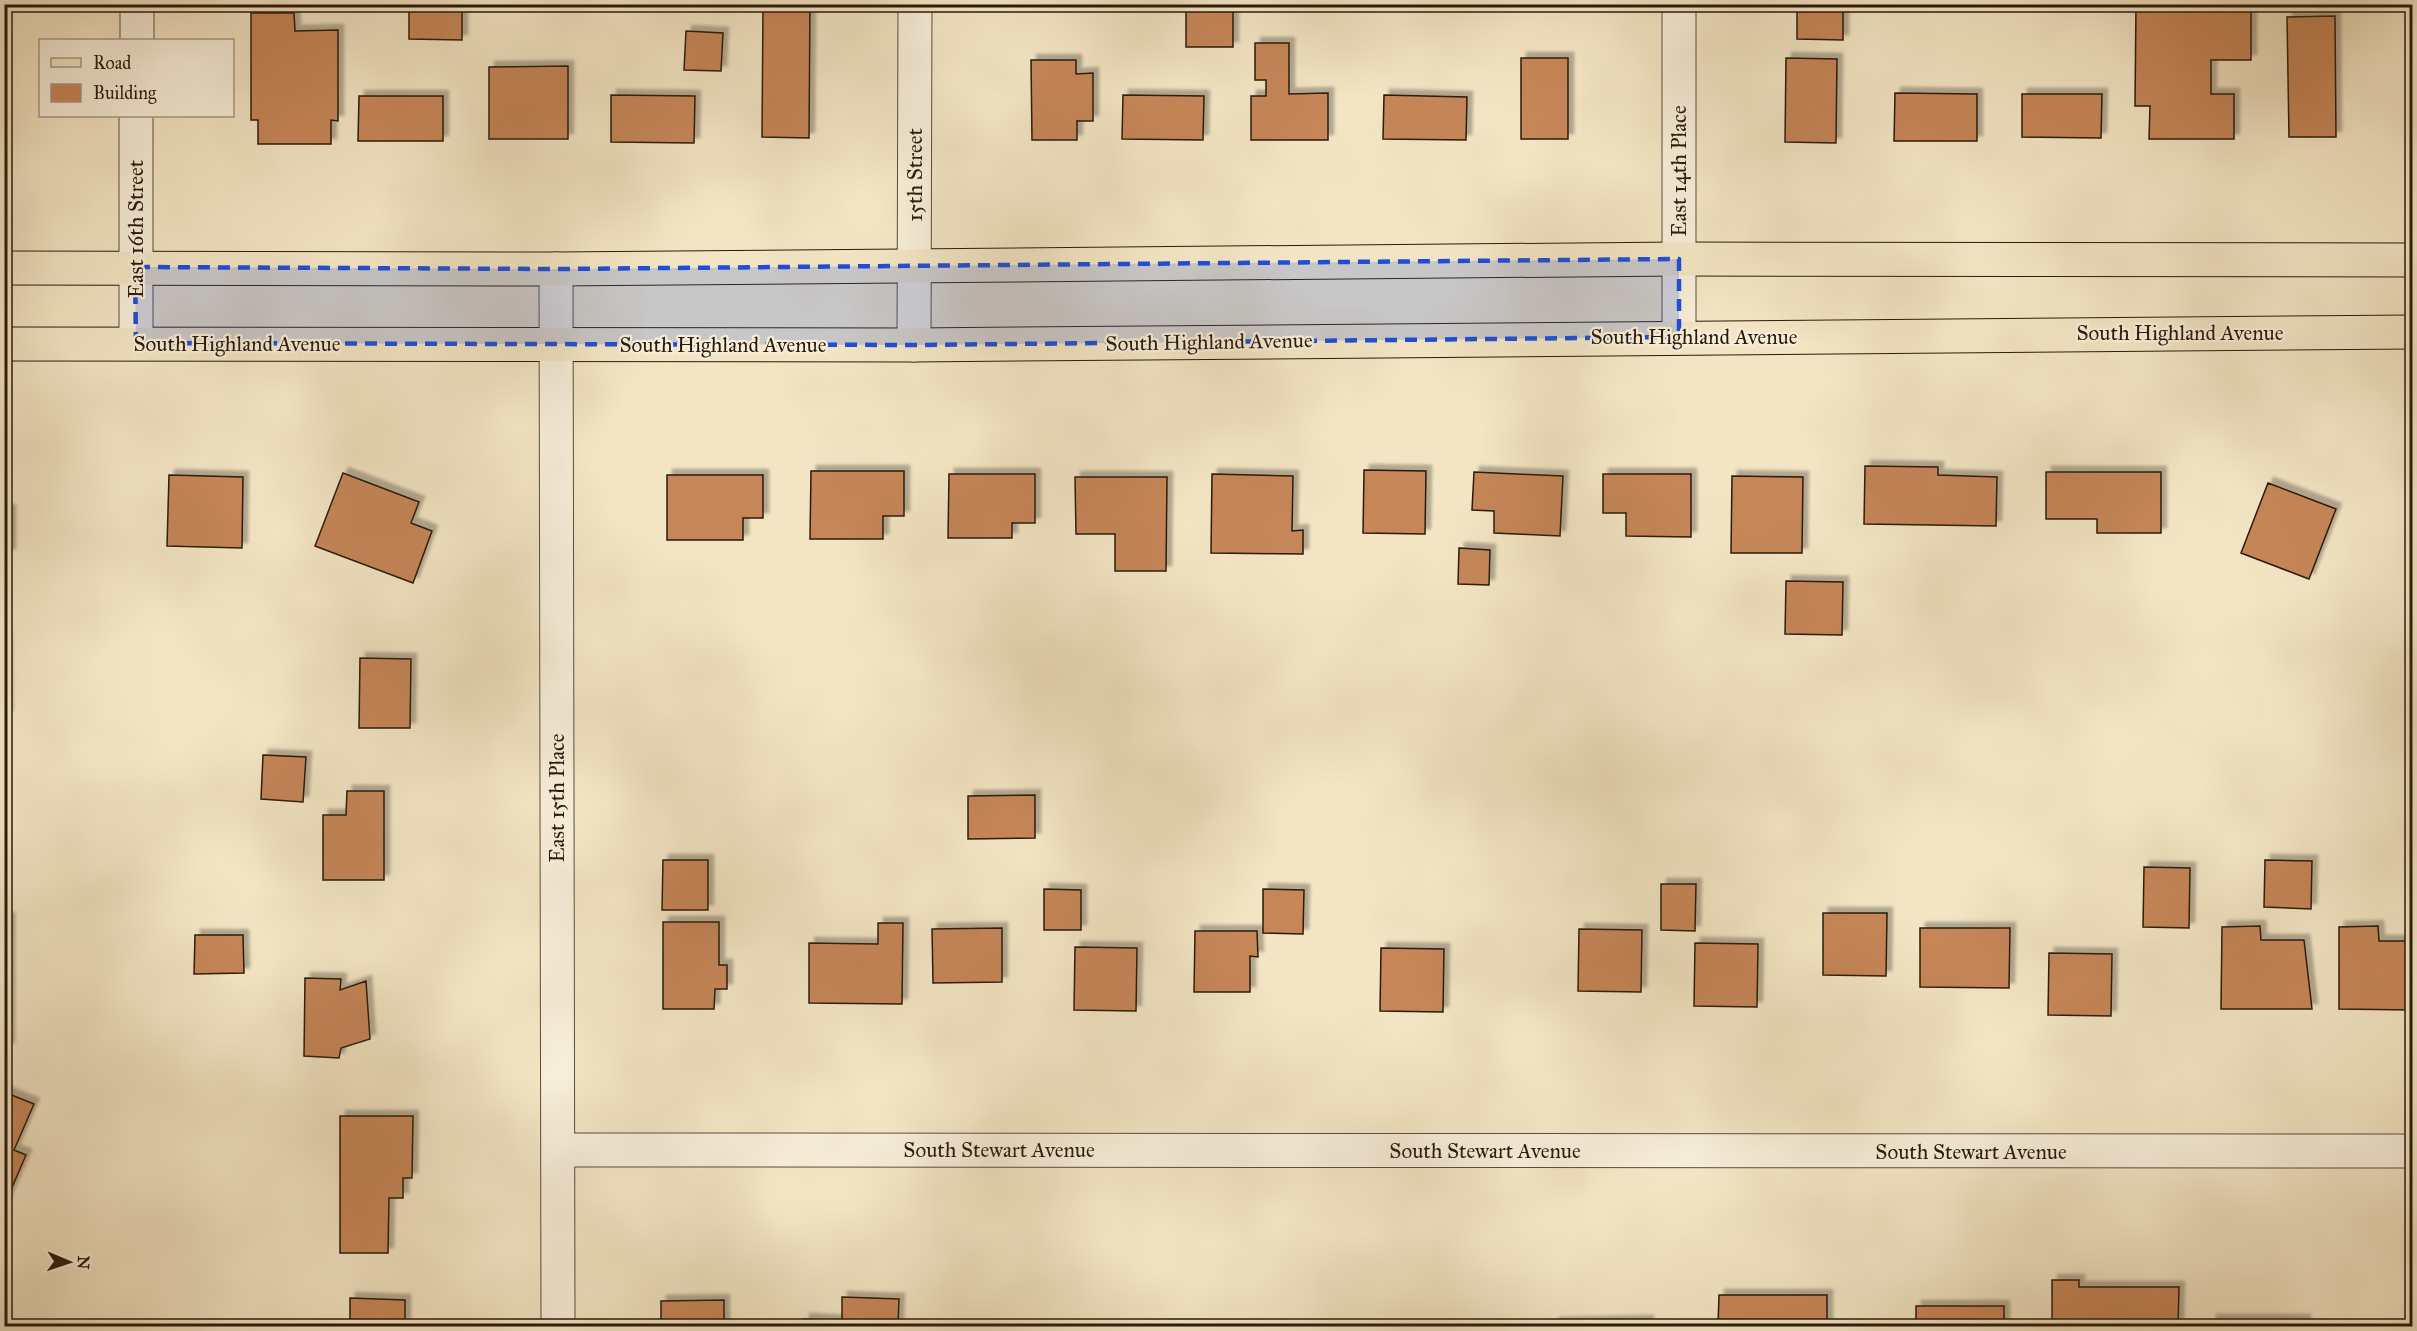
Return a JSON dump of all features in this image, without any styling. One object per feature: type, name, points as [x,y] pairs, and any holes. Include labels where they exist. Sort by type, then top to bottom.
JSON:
[{"type":"main road","points":[[4,268],[556,269],[1679,259],[2412,260]]},
{"type":"main road","name":"South Highland Avenue","points":[[4,344],[914,345],[2412,332]]},
{"type":"street","points":[[137,4],[137,39]]},
{"type":"street","name":"15th Street","points":[[914,345],[915,4]]},
{"type":"street","name":"East 14th Place","points":[[1679,4],[1679,337]]},
{"type":"street","name":"East 16th Street","points":[[136,117],[136,343]]},
{"type":"street","name":"East 15th Place","points":[[556,269],[558,1326]]},
{"type":"street","name":"South Stewart Avenue","points":[[558,1150],[2412,1151]]},
{"type":"highlighted area","points":[[1679,259],[1679,337],[914,345],[136,343],[135,267],[556,269]]},
{"type":"building","points":[[409,4],[462,4],[462,40],[409,39]]},
{"type":"building","points":[[763,4],[810,4],[809,138],[762,137]]},
{"type":"building","points":[[1186,4],[1233,4],[1233,47],[1186,47]]},
{"type":"building","points":[[1797,4],[1843,4],[1843,40],[1797,39]]},
{"type":"building","points":[[2136,4],[2251,4],[2251,60],[2211,60],[2211,94],[2234,94],[2234,139],[2149,139],[2150,106],[2135,106]]},
{"type":"building","points":[[251,13],[294,13],[295,31],[338,30],[338,121],[331,120],[331,144],[258,144],[258,120],[251,120]]},
{"type":"building","points":[[2335,16],[2336,137],[2289,137],[2287,17]]},
{"type":"building","points":[[686,31],[723,33],[721,71],[684,70]]},
{"type":"building","points":[[1255,43],[1289,43],[1289,94],[1328,93],[1328,140],[1251,140],[1251,96],[1266,96],[1266,80],[1255,80]]},
{"type":"building","points":[[1521,58],[1568,58],[1568,139],[1521,139]]},
{"type":"building","points":[[1786,58],[1837,59],[1836,143],[1785,142]]},
{"type":"building","points":[[1031,60],[1076,60],[1076,74],[1093,73],[1093,121],[1077,121],[1077,140],[1032,140]]},
{"type":"building","points":[[568,66],[568,139],[489,139],[489,67]]},
{"type":"building","points":[[1895,93],[1977,94],[1977,141],[1894,141]]},
{"type":"building","points":[[2022,94],[2102,94],[2101,138],[2022,137]]},
{"type":"building","points":[[611,95],[695,96],[694,143],[611,142]]},
{"type":"building","points":[[1123,95],[1204,96],[1203,140],[1122,139]]},
{"type":"building","points":[[1384,95],[1467,97],[1466,140],[1383,139]]},
{"type":"building","points":[[359,96],[443,96],[443,141],[358,141]]},
{"type":"building","points":[[1865,466],[1938,467],[1938,475],[1997,477],[1996,526],[1864,524]]},
{"type":"building","points":[[1364,470],[1426,471],[1425,534],[1363,533]]},
{"type":"building","points":[[811,471],[904,471],[904,516],[883,516],[883,539],[810,539]]},
{"type":"building","points":[[1474,472],[1563,476],[1560,536],[1494,533],[1494,511],[1472,510]]},
{"type":"building","points":[[2046,472],[2161,472],[2161,533],[2097,533],[2097,519],[2046,519]]},
{"type":"building","points":[[343,473],[419,502],[411,523],[432,531],[413,583],[315,546]]},
{"type":"building","points":[[949,474],[1035,474],[1035,523],[1012,523],[1012,538],[948,538]]},
{"type":"building","points":[[1212,474],[1293,476],[1292,531],[1303,530],[1303,554],[1211,553]]},
{"type":"building","points":[[1603,474],[1691,474],[1691,537],[1626,536],[1626,513],[1603,513]]},
{"type":"building","points":[[169,475],[243,477],[242,548],[167,546]]},
{"type":"building","points":[[667,475],[763,475],[763,518],[743,518],[743,540],[667,540]]},
{"type":"building","points":[[1732,476],[1803,477],[1802,553],[1731,553]]},
{"type":"building","points":[[1075,477],[1167,477],[1166,571],[1115,571],[1115,534],[1076,534]]},
{"type":"building","points":[[2268,483],[2336,509],[2309,579],[2241,553]]},
{"type":"building","points":[[4,510],[10,510],[10,554],[4,554]]},
{"type":"building","points":[[1459,548],[1490,550],[1489,585],[1458,584]]},
{"type":"building","points":[[1786,581],[1843,582],[1842,635],[1785,634]]},
{"type":"building","points":[[4,637],[6,637],[7,716],[4,716]]},
{"type":"building","points":[[360,658],[411,659],[410,728],[359,728]]},
{"type":"building","points":[[263,755],[306,757],[303,802],[261,799]]},
{"type":"building","points":[[347,791],[384,791],[384,880],[323,880],[323,815],[346,815]]},
{"type":"building","points":[[1035,795],[1035,838],[968,839],[968,796]]},
{"type":"building","points":[[663,860],[708,860],[708,910],[662,910]]},
{"type":"building","points":[[2265,860],[2312,861],[2311,909],[2264,907]]},
{"type":"building","points":[[2144,867],[2190,868],[2189,928],[2143,927]]},
{"type":"building","points":[[1661,884],[1696,884],[1695,931],[1661,930]]},
{"type":"building","points":[[1044,889],[1081,890],[1081,930],[1044,930]]},
{"type":"building","points":[[1263,889],[1304,890],[1303,934],[1263,933]]},
{"type":"building","points":[[1823,913],[1887,913],[1886,976],[1823,975]]},
{"type":"building","points":[[4,918],[9,918],[9,1048],[4,1048]]},
{"type":"building","points":[[663,922],[719,922],[719,965],[727,965],[727,989],[715,989],[714,1009],[663,1009]]},
{"type":"building","points":[[878,923],[903,923],[902,1004],[809,1003],[809,943],[878,944]]},
{"type":"building","points":[[2260,926],[2261,940],[2304,940],[2312,1009],[2221,1009],[2222,927]]},
{"type":"building","points":[[2378,926],[2379,941],[2412,941],[2412,1010],[2339,1009],[2339,927]]},
{"type":"building","points":[[1002,928],[1002,982],[933,983],[932,929]]},
{"type":"building","points":[[1920,928],[2010,928],[2009,988],[1920,987]]},
{"type":"building","points":[[1579,929],[1642,930],[1641,992],[1578,991]]},
{"type":"building","points":[[1195,931],[1257,931],[1258,957],[1250,956],[1250,992],[1194,992]]},
{"type":"building","points":[[195,935],[243,935],[244,973],[194,974]]},
{"type":"building","points":[[1695,943],[1758,944],[1757,1007],[1694,1006]]},
{"type":"building","points":[[1075,947],[1137,948],[1136,1011],[1074,1010]]},
{"type":"building","points":[[1381,948],[1444,949],[1443,1012],[1380,1011]]},
{"type":"building","points":[[2049,953],[2112,954],[2111,1016],[2048,1015]]},
{"type":"building","points":[[305,978],[341,979],[340,990],[366,981],[370,1039],[341,1048],[339,1058],[304,1056]]},
{"type":"building","points":[[4,1092],[34,1104],[14,1150],[26,1155],[4,1206]]},
{"type":"building","points":[[340,1116],[413,1116],[412,1178],[403,1178],[403,1198],[389,1198],[388,1253],[340,1253]]},
{"type":"building","points":[[2052,1280],[2079,1280],[2079,1287],[2179,1287],[2178,1326],[2052,1326]]},
{"type":"building","points":[[1719,1295],[1827,1295],[1827,1326],[1718,1326]]},
{"type":"building","points":[[842,1297],[899,1299],[898,1326],[804,1326],[804,1319],[842,1321]]},
{"type":"building","points":[[350,1298],[405,1300],[405,1326],[350,1326]]},
{"type":"building","points":[[724,1300],[724,1326],[661,1326],[661,1301]]},
{"type":"building","points":[[1916,1306],[2004,1306],[2004,1326],[1916,1326]]},
{"type":"building","points":[[2211,1320],[2305,1320],[2305,1326],[2211,1326]]},
{"type":"building","points":[[1648,1321],[1648,1326],[1554,1326],[1554,1323]]}]
